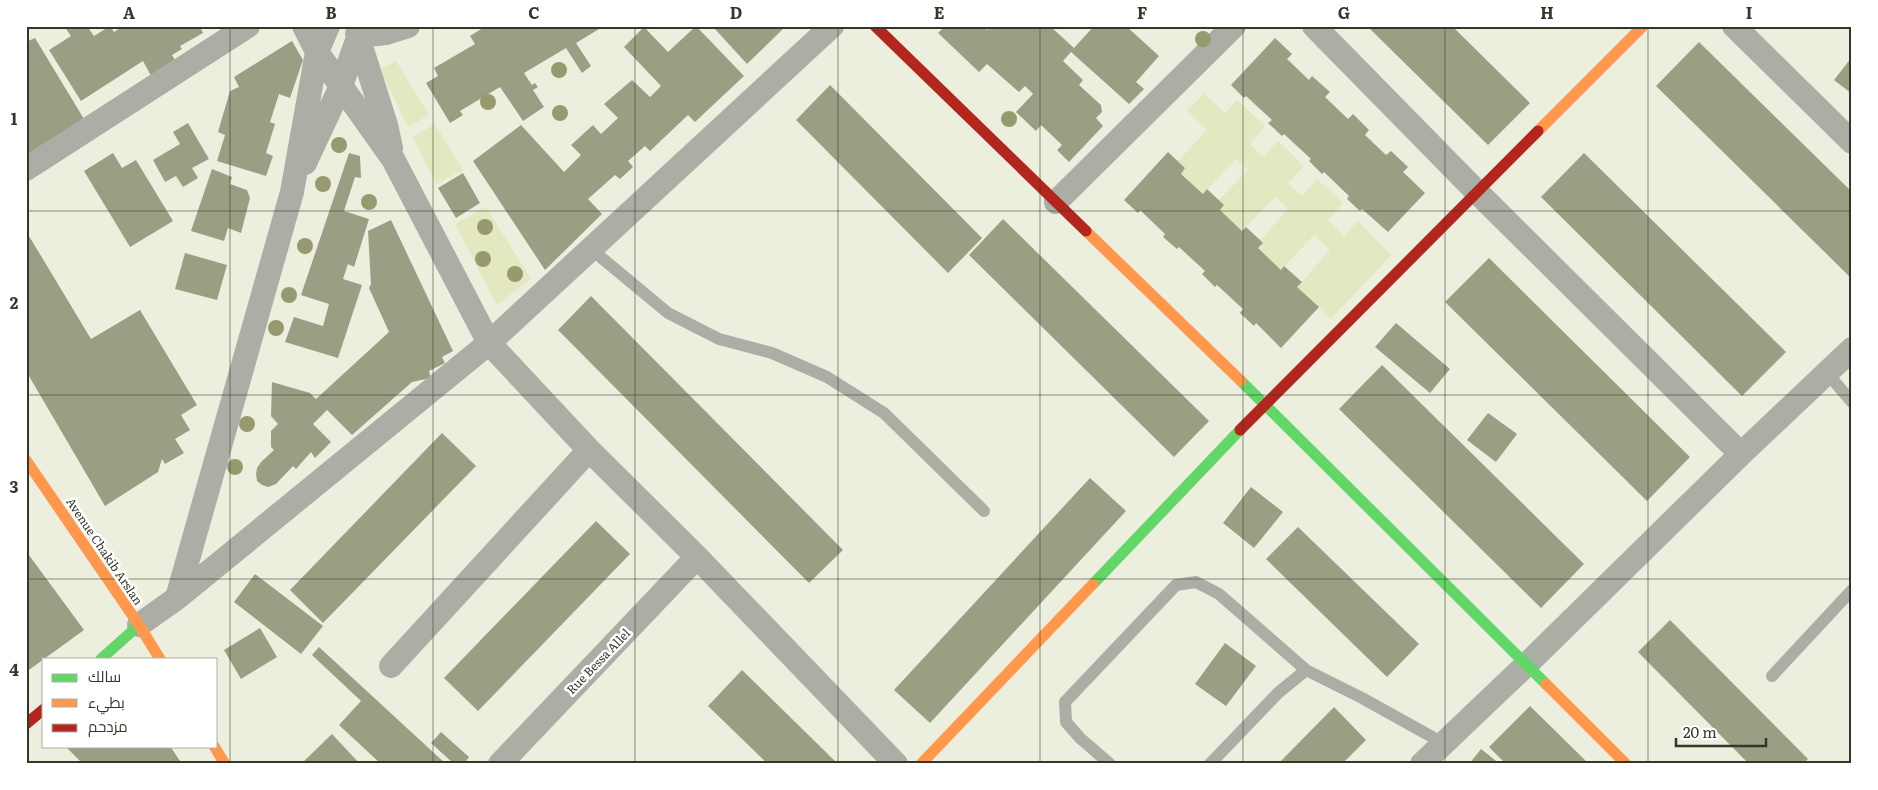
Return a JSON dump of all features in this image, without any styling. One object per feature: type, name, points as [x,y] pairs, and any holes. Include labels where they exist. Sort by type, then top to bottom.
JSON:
[{"type":"street","points":[[26,169],[248,26]]},
{"type":"street","points":[[304,26],[317,52],[393,159],[490,342],[589,450],[697,557],[896,764]]},
{"type":"street","points":[[177,598],[292,192],[317,52],[328,26]]},
{"type":"street","points":[[357,30],[386,33],[408,26]]},
{"type":"street","points":[[101,658],[139,625],[177,598],[490,342],[832,26]]},
{"type":"street","points":[[875,26],[1265,404],[1626,764]]},
{"type":"street","points":[[1056,202],[1234,26]]},
{"type":"street","points":[[1314,26],[1477,192],[1741,454]]},
{"type":"street","points":[[921,764],[1265,404],[1643,26]]},
{"type":"street","points":[[1734,26],[1852,142]]},
{"type":"street","points":[[292,192],[342,86],[357,30]]},
{"type":"street","points":[[357,30],[386,125],[393,159]]},
{"type":"street","points":[[1422,764],[1526,666],[1741,454],[1852,349]]},
{"type":"street","points":[[391,666],[589,450]]},
{"type":"street","name":"Avenue Chakib Arslan","points":[[26,460],[139,625],[159,658]]},
{"type":"street","name":"Rue Bessa Allel","points":[[500,764],[697,557]]},
{"type":"street","points":[[26,724],[42,711]]},
{"type":"street","points":[[215,748],[224,764]]},
{"type":"lane","points":[[591,249],[668,313],[719,339],[772,354],[827,377],[884,412],[984,511]]},
{"type":"lane","points":[[1827,374],[1852,402]]},
{"type":"lane","points":[[1110,764],[1080,738],[1066,722],[1065,702],[1176,586],[1196,582],[1219,594],[1306,670],[1362,698],[1443,743]]},
{"type":"lane","points":[[1772,676],[1852,590]]},
{"type":"lane","points":[[1210,764],[1278,693],[1306,670]]},
{"type":"green space","points":[[396,61],[429,115],[408,127],[380,69]]},
{"type":"green space","points":[[1204,94],[1225,113],[1237,100],[1265,126],[1250,144],[1263,157],[1278,141],[1304,166],[1288,183],[1302,196],[1317,179],[1343,203],[1328,220],[1344,236],[1358,221],[1391,255],[1331,319],[1297,287],[1330,250],[1314,235],[1281,270],[1258,248],[1263,243],[1260,240],[1288,209],[1275,197],[1242,231],[1220,210],[1224,205],[1219,200],[1248,170],[1236,158],[1203,194],[1181,174],[1185,168],[1178,161],[1207,130],[1187,110]]},
{"type":"green space","points":[[435,124],[463,170],[436,184],[413,137]]},
{"type":"green space","points":[[486,207],[531,279],[497,305],[455,224]]},
{"type":"building","points":[[64,26],[87,26],[94,36],[110,26],[114,32],[123,26],[204,26],[201,29],[203,33],[180,46],[182,49],[172,55],[180,68],[155,83],[143,61],[81,101],[49,50],[71,36]]},
{"type":"building","points":[[486,26],[497,26],[499,29],[503,26],[508,26],[510,29],[515,26],[604,26],[576,43],[591,66],[582,73],[566,48],[524,73],[532,85],[535,83],[538,87],[533,90],[544,107],[523,121],[500,87],[460,111],[463,115],[450,123],[426,83],[438,76],[434,68],[475,44],[470,36]]},
{"type":"building","points":[[696,26],[744,76],[695,122],[688,115],[650,151],[645,146],[628,161],[633,167],[620,179],[615,175],[588,199],[602,214],[545,270],[473,161],[521,125],[564,172],[581,155],[571,145],[593,125],[601,134],[618,118],[604,104],[632,80],[650,97],[661,86],[624,47],[644,27],[668,52]]},
{"type":"building","points":[[718,26],[786,26],[747,64],[715,29]]},
{"type":"building","points":[[945,26],[984,26],[987,30],[991,26],[1050,26],[1074,48],[1094,26],[1126,26],[1159,56],[1136,82],[1144,89],[1129,104],[1071,52],[1063,61],[1083,80],[1079,85],[1101,105],[1102,112],[1096,118],[1103,126],[1069,162],[1057,150],[1062,145],[1041,125],[1036,131],[1016,112],[1033,94],[1025,86],[1019,92],[987,64],[979,72],[938,33]]},
{"type":"building","points":[[1367,26],[1452,26],[1530,103],[1488,145]]},
{"type":"building","points":[[35,38],[84,119],[26,155],[26,42]]},
{"type":"building","points":[[1275,38],[1292,54],[1287,59],[1309,80],[1312,76],[1330,92],[1325,97],[1348,119],[1353,114],[1369,130],[1365,135],[1386,155],[1391,151],[1408,167],[1403,172],[1425,193],[1388,232],[1362,209],[1360,211],[1347,199],[1349,196],[1324,172],[1322,174],[1309,161],[1311,159],[1284,134],[1282,136],[1268,123],[1272,120],[1231,85]]},
{"type":"building","points":[[292,41],[303,60],[290,98],[279,94],[270,122],[275,124],[266,153],[273,156],[266,176],[217,161],[225,135],[218,132],[230,91],[239,87],[234,77]]},
{"type":"building","points":[[1699,42],[1852,192],[1852,279],[1656,86]]},
{"type":"building","points":[[1852,57],[1852,94],[1834,80]]},
{"type":"building","points":[[830,85],[982,238],[948,273],[796,120]]},
{"type":"building","points":[[188,123],[209,159],[192,168],[198,178],[183,187],[176,176],[165,182],[153,160],[180,144],[173,132]]},
{"type":"building","points":[[1168,152],[1185,168],[1181,174],[1203,194],[1207,189],[1224,205],[1220,210],[1242,231],[1246,227],[1260,240],[1263,243],[1258,248],[1281,270],[1284,266],[1302,282],[1297,287],[1319,307],[1281,348],[1256,323],[1254,326],[1240,313],[1243,309],[1202,274],[1205,271],[1179,247],[1177,249],[1163,237],[1165,234],[1140,210],[1138,213],[1124,200]]},
{"type":"building","points":[[113,153],[122,168],[136,160],[173,221],[130,247],[84,171]]},
{"type":"building","points":[[349,153],[360,156],[361,178],[355,177],[344,211],[369,219],[354,267],[348,264],[343,279],[362,285],[338,358],[285,342],[294,317],[323,326],[329,304],[301,295]]},
{"type":"building","points":[[1584,153],[1786,352],[1742,396],[1541,197]]},
{"type":"building","points":[[212,169],[232,177],[230,184],[247,190],[250,198],[241,233],[228,228],[224,241],[191,231]]},
{"type":"building","points":[[463,173],[480,203],[456,218],[438,188]]},
{"type":"building","points":[[1003,219],[1209,421],[1174,457],[969,255]]},
{"type":"building","points":[[391,220],[453,351],[442,357],[445,363],[429,371],[431,378],[412,382],[352,435],[327,410],[313,424],[331,442],[315,458],[311,452],[296,469],[293,466],[276,484],[268,487],[262,485],[257,481],[257,468],[274,450],[271,447],[271,431],[278,424],[271,416],[272,382],[310,393],[316,399],[389,332],[369,288],[371,284],[368,231]]},
{"type":"building","points":[[26,231],[91,339],[140,310],[197,405],[181,415],[190,430],[175,439],[184,453],[165,464],[162,459],[158,472],[105,506],[26,371]]},
{"type":"building","points":[[185,253],[227,265],[217,300],[175,289]]},
{"type":"building","points":[[1489,258],[1690,457],[1647,501],[1445,302]]},
{"type":"building","points":[[591,296],[843,550],[809,583],[558,330]]},
{"type":"building","points":[[1396,323],[1450,369],[1430,393],[1375,347]]},
{"type":"building","points":[[1382,365],[1584,564],[1541,608],[1339,409]]},
{"type":"building","points":[[1488,413],[1517,434],[1496,462],[1467,440]]},
{"type":"building","points":[[442,433],[476,466],[323,623],[290,590]]},
{"type":"building","points":[[1090,478],[1126,511],[930,723],[894,690]]},
{"type":"building","points":[[1251,487],[1283,512],[1254,548],[1223,523]]},
{"type":"building","points":[[596,521],[630,554],[478,711],[444,678]]},
{"type":"building","points":[[1298,527],[1419,644],[1387,677],[1266,559]]},
{"type":"building","points":[[26,551],[84,630],[45,658],[42,658],[42,660],[26,672]]},
{"type":"building","points":[[255,574],[323,626],[301,654],[234,602]]},
{"type":"building","points":[[1670,620],[1808,759],[1803,764],[1749,764],[1638,652]]},
{"type":"building","points":[[260,628],[277,657],[241,679],[224,650]]},
{"type":"building","points":[[1225,643],[1256,666],[1226,706],[1195,684]]},
{"type":"building","points":[[319,647],[446,764],[381,764],[339,725],[361,701],[312,655]]},
{"type":"building","points":[[742,670],[838,764],[768,764],[708,706]]},
{"type":"building","points":[[1530,706],[1589,764],[1506,764],[1489,747]]},
{"type":"building","points":[[1334,707],[1366,740],[1342,764],[1278,764]]},
{"type":"building","points":[[441,732],[469,757],[464,764],[454,764],[431,743]]},
{"type":"building","points":[[332,734],[360,764],[301,764]]},
{"type":"building","points":[[67,748],[171,748],[182,764],[83,764]]},
{"type":"building","points":[[1481,749],[1500,764],[1469,764]]},
{"type":"traffic: fast","points":[[1241,381],[1546,684]]},
{"type":"traffic: fast","points":[[1093,584],[1240,430]]},
{"type":"traffic: fast","points":[[102,658],[139,625]]},
{"type":"traffic: slow","points":[[1538,131],[1643,26]]},
{"type":"traffic: slow","points":[[1086,231],[1241,381]]},
{"type":"traffic: slow","points":[[26,460],[139,625],[159,658]]},
{"type":"traffic: slow","points":[[921,764],[1093,584]]},
{"type":"traffic: slow","points":[[1546,684],[1626,764]]},
{"type":"traffic: slow","points":[[215,748],[225,764]]},
{"type":"traffic: jam","points":[[875,26],[1086,231]]},
{"type":"traffic: jam","points":[[1240,430],[1538,131]]},
{"type":"traffic: jam","points":[[26,724],[42,711]]}]
